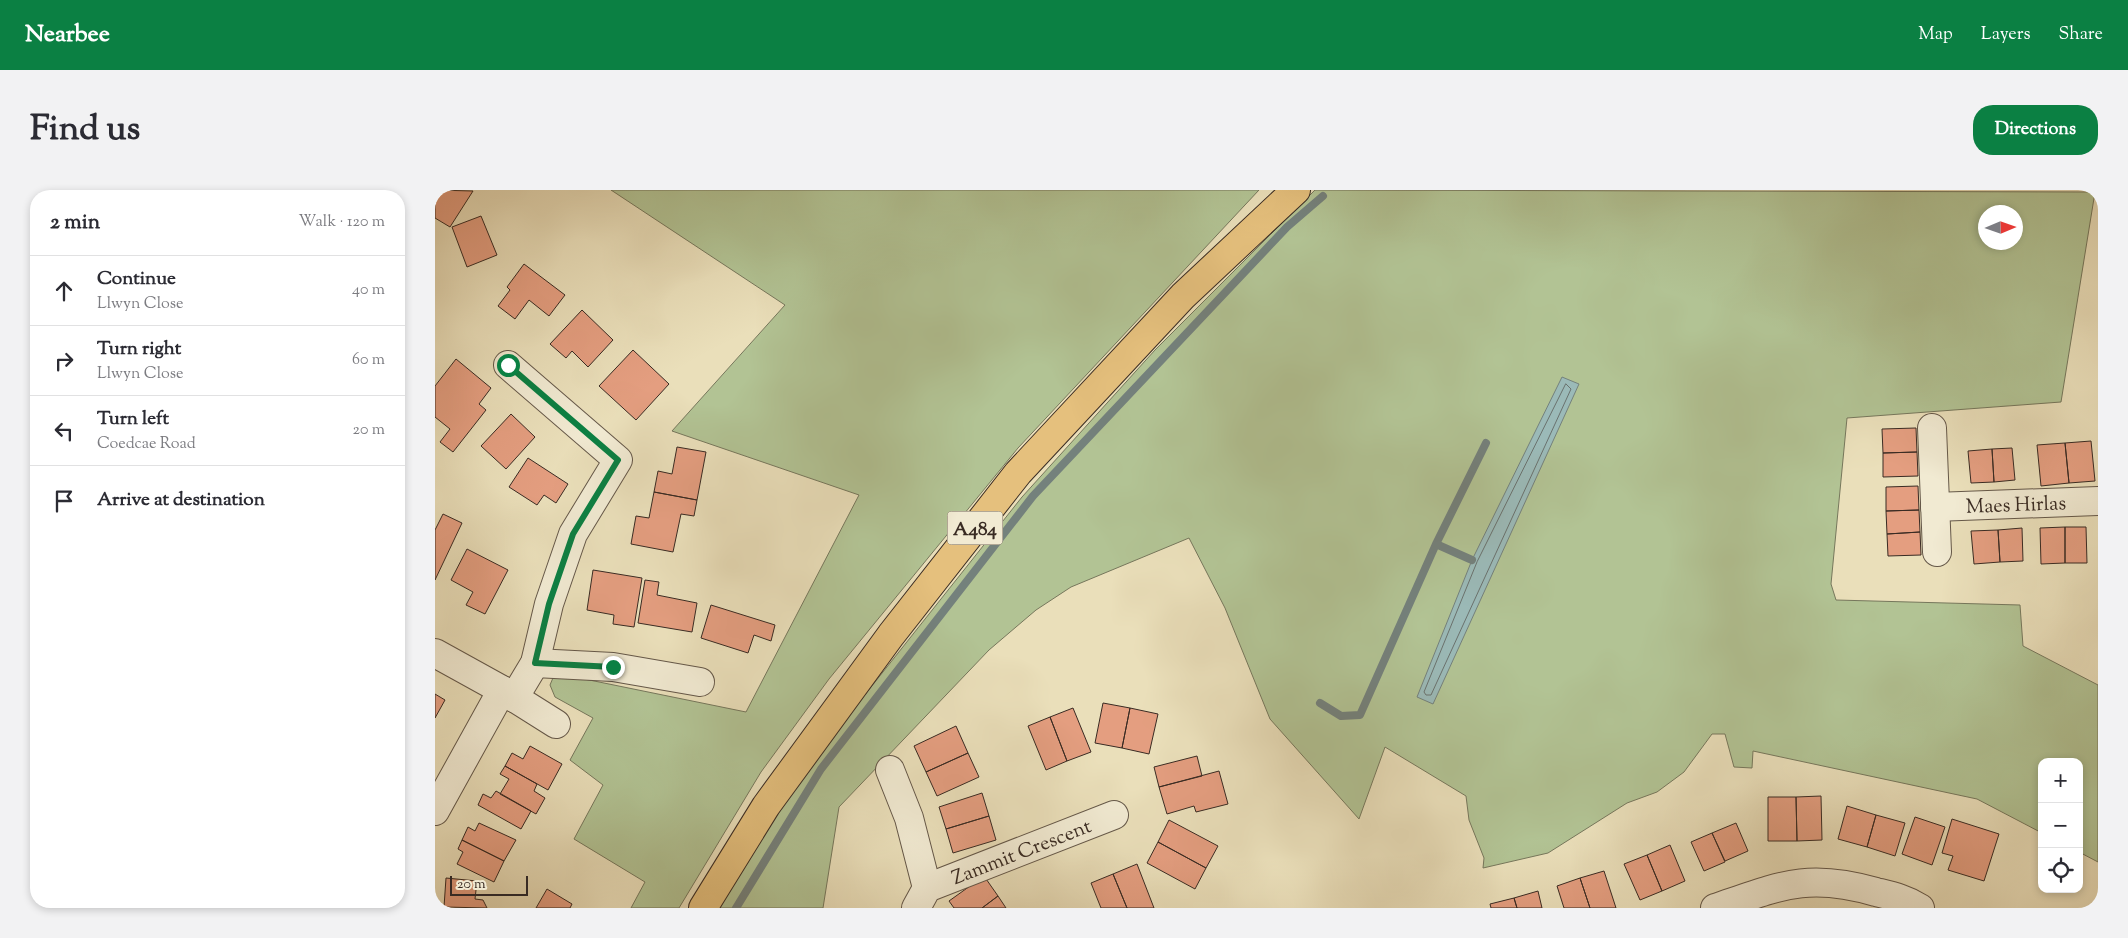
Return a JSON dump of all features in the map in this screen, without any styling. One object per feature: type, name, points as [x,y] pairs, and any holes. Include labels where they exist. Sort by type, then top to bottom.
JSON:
[{"type":"main road","name":"A484","points":[[703,908],[766,806],[891,635],[1018,473],[1183,296],[1296,190]]},
{"type":"street","points":[[435,811],[508,694],[535,663],[549,604],[573,534],[618,460],[508,365]]},
{"type":"street","points":[[1932,428],[1937,552]]},
{"type":"street","name":"Maes Hirlas","points":[[1935,507],[2098,501]]},
{"type":"street","points":[[435,653],[508,694],[556,724]]},
{"type":"street","points":[[535,663],[613,667],[700,682]]},
{"type":"street","name":"Zammit Crescent","points":[[890,770],[909,818],[922,898],[1115,815]]},
{"type":"street","points":[[1715,908],[1789,883],[1818,881],[1847,883],[1910,901],[1920,908]]},
{"type":"green space","points":[[611,190],[1259,190],[1018,448],[829,679],[761,772],[679,908],[631,908],[645,882],[574,839],[603,785],[570,760],[593,718],[555,697],[550,685],[555,673],[746,712],[859,495],[672,431],[785,305]]},
{"type":"green space","points":[[1315,190],[2095,192],[2061,402],[1847,418],[1831,584],[1836,600],[2020,605],[2023,646],[2098,685],[2098,862],[2083,854],[2083,758],[2038,758],[2038,831],[1977,799],[1753,751],[1752,768],[1734,767],[1725,734],[1712,734],[1684,772],[1657,792],[1627,803],[1548,853],[1483,868],[1484,858],[1469,820],[1466,796],[1385,747],[1359,819],[1270,719],[1225,608],[1189,538],[1071,587],[1036,610],[989,650],[839,807],[823,908],[718,908],[790,789],[1022,497],[1155,350]]},
{"type":"water","points":[[1562,377],[1579,384],[1433,704],[1417,697],[1472,560]]},
{"type":"building","points":[[435,190],[473,191],[450,227],[435,218]]},
{"type":"building","points":[[481,216],[497,255],[467,267],[452,227]]},
{"type":"building","points":[[524,264],[565,295],[549,316],[529,300],[515,319],[498,306],[510,290],[507,287]]},
{"type":"building","points":[[582,310],[613,340],[588,367],[572,351],[566,358],[550,344]]},
{"type":"building","points":[[633,350],[669,384],[636,420],[599,386]]},
{"type":"building","points":[[456,359],[491,388],[479,404],[486,410],[453,452],[440,442],[450,429],[435,417],[435,386]]},
{"type":"building","points":[[511,414],[535,437],[506,469],[481,446]]},
{"type":"building","points":[[1916,428],[1917,452],[1883,453],[1882,429]]},
{"type":"building","points":[[2091,441],[2095,481],[2069,483],[2065,443]]},
{"type":"building","points":[[2065,443],[2069,483],[2041,486],[2037,445]]},
{"type":"building","points":[[677,447],[706,452],[697,500],[654,492],[658,471],[672,474]]},
{"type":"building","points":[[2012,448],[2015,480],[1994,482],[1992,449]]},
{"type":"building","points":[[1992,449],[1994,482],[1971,483],[1968,451]]},
{"type":"building","points":[[1917,452],[1918,476],[1883,477],[1883,453]]},
{"type":"building","points":[[528,458],[568,484],[556,503],[544,495],[537,505],[509,487]]},
{"type":"building","points":[[1918,486],[1919,510],[1886,511],[1886,487]]},
{"type":"building","points":[[654,492],[697,500],[694,516],[681,514],[673,552],[631,544],[636,516],[649,518]]},
{"type":"building","points":[[1919,510],[1920,532],[1887,534],[1886,511]]},
{"type":"building","points":[[443,514],[462,523],[435,580],[435,530]]},
{"type":"building","points":[[2065,527],[2086,527],[2087,563],[2065,563]]},
{"type":"building","points":[[2065,527],[2065,563],[2041,564],[2040,528]]},
{"type":"building","points":[[2022,528],[2023,561],[2000,562],[1998,530]]},
{"type":"building","points":[[1998,530],[2000,562],[1974,564],[1971,531]]},
{"type":"building","points":[[1920,532],[1921,555],[1888,556],[1887,534]]},
{"type":"building","points":[[467,549],[508,570],[485,614],[466,605],[473,592],[451,580]]},
{"type":"building","points":[[593,570],[642,578],[634,627],[613,624],[614,615],[587,610]]},
{"type":"building","points":[[645,580],[659,582],[657,595],[697,603],[692,632],[638,623]]},
{"type":"building","points":[[711,605],[775,625],[771,641],[754,635],[748,653],[701,638]]},
{"type":"building","points":[[435,694],[445,700],[435,718]]},
{"type":"building","points":[[1103,703],[1130,708],[1122,748],[1095,743]]},
{"type":"building","points":[[1073,708],[1091,752],[1067,761],[1050,717]]},
{"type":"building","points":[[1130,708],[1158,714],[1149,754],[1122,748]]},
{"type":"building","points":[[1050,717],[1067,761],[1046,770],[1028,726]]},
{"type":"building","points":[[956,726],[968,753],[926,772],[914,746]]},
{"type":"building","points":[[530,746],[562,764],[548,790],[505,766],[512,753],[523,759]]},
{"type":"building","points":[[968,753],[979,777],[937,796],[926,772]]},
{"type":"building","points":[[1197,756],[1202,776],[1159,787],[1154,767]]},
{"type":"building","points":[[505,766],[537,784],[534,791],[545,798],[536,814],[500,794],[509,779],[500,774]]},
{"type":"building","points":[[1219,771],[1228,804],[1196,812],[1194,806],[1167,814],[1159,787]]},
{"type":"building","points":[[496,791],[531,811],[521,829],[478,805],[483,794],[491,798]]},
{"type":"building","points":[[982,793],[989,816],[946,829],[939,807]]},
{"type":"building","points":[[1821,796],[1822,840],[1797,841],[1796,797]]},
{"type":"building","points":[[1768,797],[1796,797],[1797,841],[1768,841]]},
{"type":"building","points":[[1847,806],[1876,815],[1867,847],[1838,839]]},
{"type":"building","points":[[1876,815],[1905,823],[1895,856],[1867,847]]},
{"type":"building","points":[[989,816],[996,840],[953,853],[946,829]]},
{"type":"building","points":[[1915,817],[1945,827],[1932,865],[1902,854]]},
{"type":"building","points":[[1952,819],[1999,834],[1984,881],[1948,870],[1953,856],[1942,853]]},
{"type":"building","points":[[1169,820],[1218,846],[1206,868],[1158,842]]},
{"type":"building","points":[[479,823],[516,840],[504,861],[462,840],[468,827],[475,831]]},
{"type":"building","points":[[1736,823],[1748,851],[1725,861],[1712,833]]},
{"type":"building","points":[[1712,833],[1725,862],[1704,871],[1691,842]]},
{"type":"building","points":[[462,840],[504,861],[494,882],[457,864],[463,852],[458,849]]},
{"type":"building","points":[[1158,842],[1206,868],[1195,889],[1147,863]]},
{"type":"building","points":[[1670,845],[1685,881],[1662,891],[1647,855]]},
{"type":"building","points":[[1647,855],[1662,891],[1640,900],[1624,864]]},
{"type":"building","points":[[1137,864],[1154,908],[1127,908],[1113,874]]},
{"type":"building","points":[[1604,871],[1616,908],[1590,908],[1580,878]]},
{"type":"building","points":[[1113,874],[1127,908],[1101,908],[1091,883]]},
{"type":"building","points":[[984,876],[998,896],[982,908],[954,908],[949,901]]},
{"type":"building","points":[[446,878],[477,881],[475,899],[483,900],[487,908],[444,907]]},
{"type":"building","points":[[1580,878],[1590,908],[1564,908],[1557,886]]},
{"type":"building","points":[[547,889],[572,904],[570,908],[536,908]]},
{"type":"building","points":[[1538,891],[1542,908],[1517,908],[1514,898]]},
{"type":"building","points":[[998,896],[1006,908],[982,908]]},
{"type":"building","points":[[1514,898],[1517,908],[1491,908],[1490,904]]},
{"type":"waterway","points":[[736,908],[821,769],[1033,496],[1287,227],[1323,196]]},
{"type":"waterway","points":[[1320,703],[1341,716],[1360,715],[1436,544],[1486,443]]},
{"type":"waterway","points":[[1436,544],[1472,560]]},
{"type":"route","points":[[508,365],[618,460],[573,534],[549,604],[535,663],[613,667]]}]
